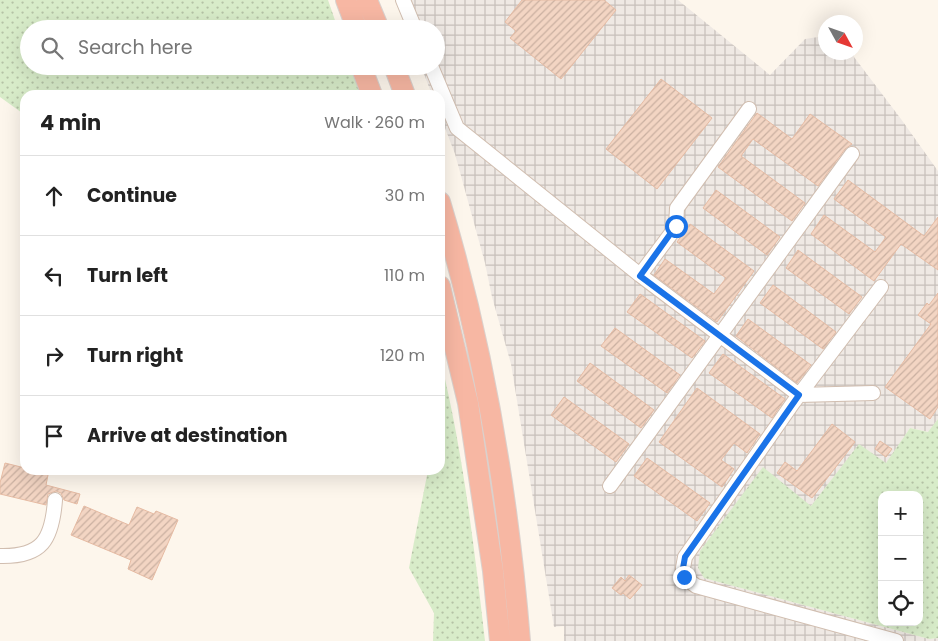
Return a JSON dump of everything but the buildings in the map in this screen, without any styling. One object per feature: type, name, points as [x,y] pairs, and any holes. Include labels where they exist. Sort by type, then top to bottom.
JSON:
[{"type":"highway","points":[[336,0],[344,20]]},
{"type":"highway","points":[[346,0],[354,20]]},
{"type":"highway","points":[[367,0],[376,20]]},
{"type":"highway","points":[[372,0],[378,20]]},
{"type":"highway","points":[[364,75],[370,90]]},
{"type":"highway","points":[[375,75],[380,90]]},
{"type":"highway","points":[[397,75],[403,90]]},
{"type":"highway","points":[[445,220],[458,265],[488,397],[514,569],[520,641]]},
{"type":"highway","points":[[445,307],[468,403],[493,571],[500,641]]},
{"type":"lane","points":[[403,0],[411,20]]},
{"type":"lane","points":[[435,75],[441,90]]},
{"type":"lane","points":[[445,99],[457,128],[640,276],[799,395],[873,393]]},
{"type":"lane","points":[[640,276],[676,226],[677,208],[749,109]]},
{"type":"lane","points":[[610,486],[852,154]]},
{"type":"lane","points":[[882,287],[799,395],[685,557],[683,568],[684,577],[696,586],[896,641]]},
{"type":"lane","points":[[0,556],[30,554],[36,549],[49,535],[54,518],[55,500]]},
{"type":"shaded area","points":[[395,0],[678,0],[770,75],[805,39],[818,37],[818,60],[856,60],[938,171],[938,419],[929,432],[910,428],[886,464],[859,445],[811,506],[704,578],[878,626],[929,639],[938,638],[938,641],[564,641],[564,626],[554,627],[511,364],[455,154],[445,128],[445,90],[430,90],[424,75],[445,75],[445,20],[403,20]]},
{"type":"green space","points":[[0,0],[328,0],[335,20],[20,20],[20,75],[355,75],[360,90],[20,90],[20,111],[0,97]]},
{"type":"green space","points":[[445,380],[455,428],[472,534],[485,641],[433,641],[434,613],[409,568],[427,475],[445,475]]},
{"type":"green space","points":[[938,419],[938,638],[929,639],[881,626],[923,626],[923,491],[878,491],[878,625],[704,578],[698,568],[700,551],[763,467],[811,506],[859,444],[886,463],[910,428],[928,432]]},
{"type":"route","points":[[676,226],[640,276],[799,395],[685,557],[684,577]]}]
